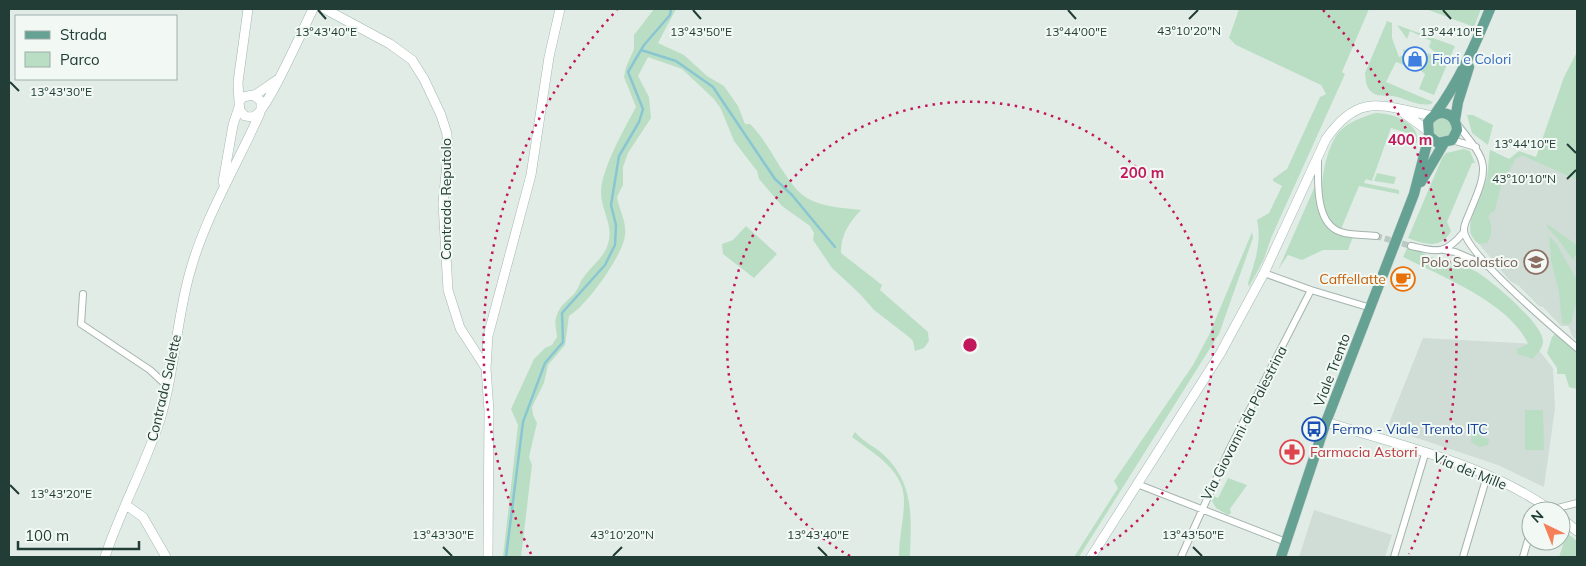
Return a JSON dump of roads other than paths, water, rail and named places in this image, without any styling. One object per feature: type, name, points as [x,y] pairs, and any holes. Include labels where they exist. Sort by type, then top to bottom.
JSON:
[{"type":"main road","points":[[1476,42],[1490,9]]},
{"type":"main road","name":"Viale Trento","points":[[1281,557],[1326,422],[1414,194],[1428,133],[1428,122],[1447,98],[1476,42]]},
{"type":"main road","name":"Viale Trento","points":[[1414,194],[1457,130],[1458,102],[1476,42]]},
{"type":"main road","points":[[1434,115],[1445,113],[1456,122]]},
{"type":"main road","points":[[1428,133],[1434,141],[1448,142]]},
{"type":"street","points":[[248,9],[238,82],[239,104],[242,114],[249,117],[260,111]]},
{"type":"street","points":[[217,204],[260,111],[271,96],[277,80],[313,9]]},
{"type":"street","name":"Contrada Reputolo","points":[[325,9],[390,44],[412,60],[424,79],[441,115],[447,134],[448,154],[443,203],[448,290],[460,328],[486,368],[489,411],[488,557]]},
{"type":"street","points":[[486,368],[488,336],[531,175],[549,57],[560,9]]},
{"type":"street","points":[[240,66],[244,83],[261,101],[260,111]]},
{"type":"street","points":[[217,204],[239,104],[246,95],[254,95],[277,80]]},
{"type":"street","points":[[1091,557],[1220,354],[1264,273],[1317,157],[1335,126],[1345,117],[1369,106],[1394,106],[1434,115]]},
{"type":"street","points":[[1394,106],[1428,133]]},
{"type":"street","points":[[1411,246],[1436,251],[1444,250],[1452,246],[1464,232],[1483,175],[1483,160],[1476,147],[1456,122]]},
{"type":"street","points":[[1448,142],[1476,147]]},
{"type":"street","points":[[1317,157],[1321,203],[1324,216],[1330,228],[1350,234],[1376,236]]},
{"type":"street","name":"Contrada Salette","points":[[104,557],[150,450],[160,418],[190,272],[217,204]]},
{"type":"street","points":[[1464,232],[1471,244],[1520,299],[1577,348]]},
{"type":"street","points":[[1444,250],[1462,254],[1492,268]]},
{"type":"street","points":[[1264,273],[1311,290],[1371,308]]},
{"type":"street","name":"Via Giovanni da Palestrina","points":[[1181,557],[1230,448],[1311,290]]},
{"type":"street","points":[[83,294],[81,324],[150,370],[167,386]]},
{"type":"street","name":"Via dei Mille","points":[[1326,422],[1487,476],[1528,501]]},
{"type":"street","points":[[1394,557],[1425,454]]},
{"type":"street","points":[[1463,557],[1487,476]]},
{"type":"street","points":[[1137,484],[1286,542]]},
{"type":"street","points":[[126,505],[143,517],[166,557]]},
{"type":"waterway","points":[[506,557],[523,422],[545,363],[563,342],[562,313],[605,265],[615,245],[616,225],[611,205],[619,156],[639,122],[643,109],[628,72],[644,45],[670,15],[671,9]]},
{"type":"waterway","points":[[641,50],[676,61],[713,87],[775,179],[792,195],[835,247]]},
{"type":"tunnel","points":[[1376,236],[1411,246]]},
{"type":"place","name":"Fiori e Colori","points":[[1415,59]]},
{"type":"place","name":"Polo Scolastico","points":[[1536,262]]},
{"type":"place","name":"Caffellatte","points":[[1403,279]]},
{"type":"place","name":"Fermo - Viale Trento ITC","points":[[1314,429]]},
{"type":"place","name":"Farmacia Astorri","points":[[1292,452]]}]
